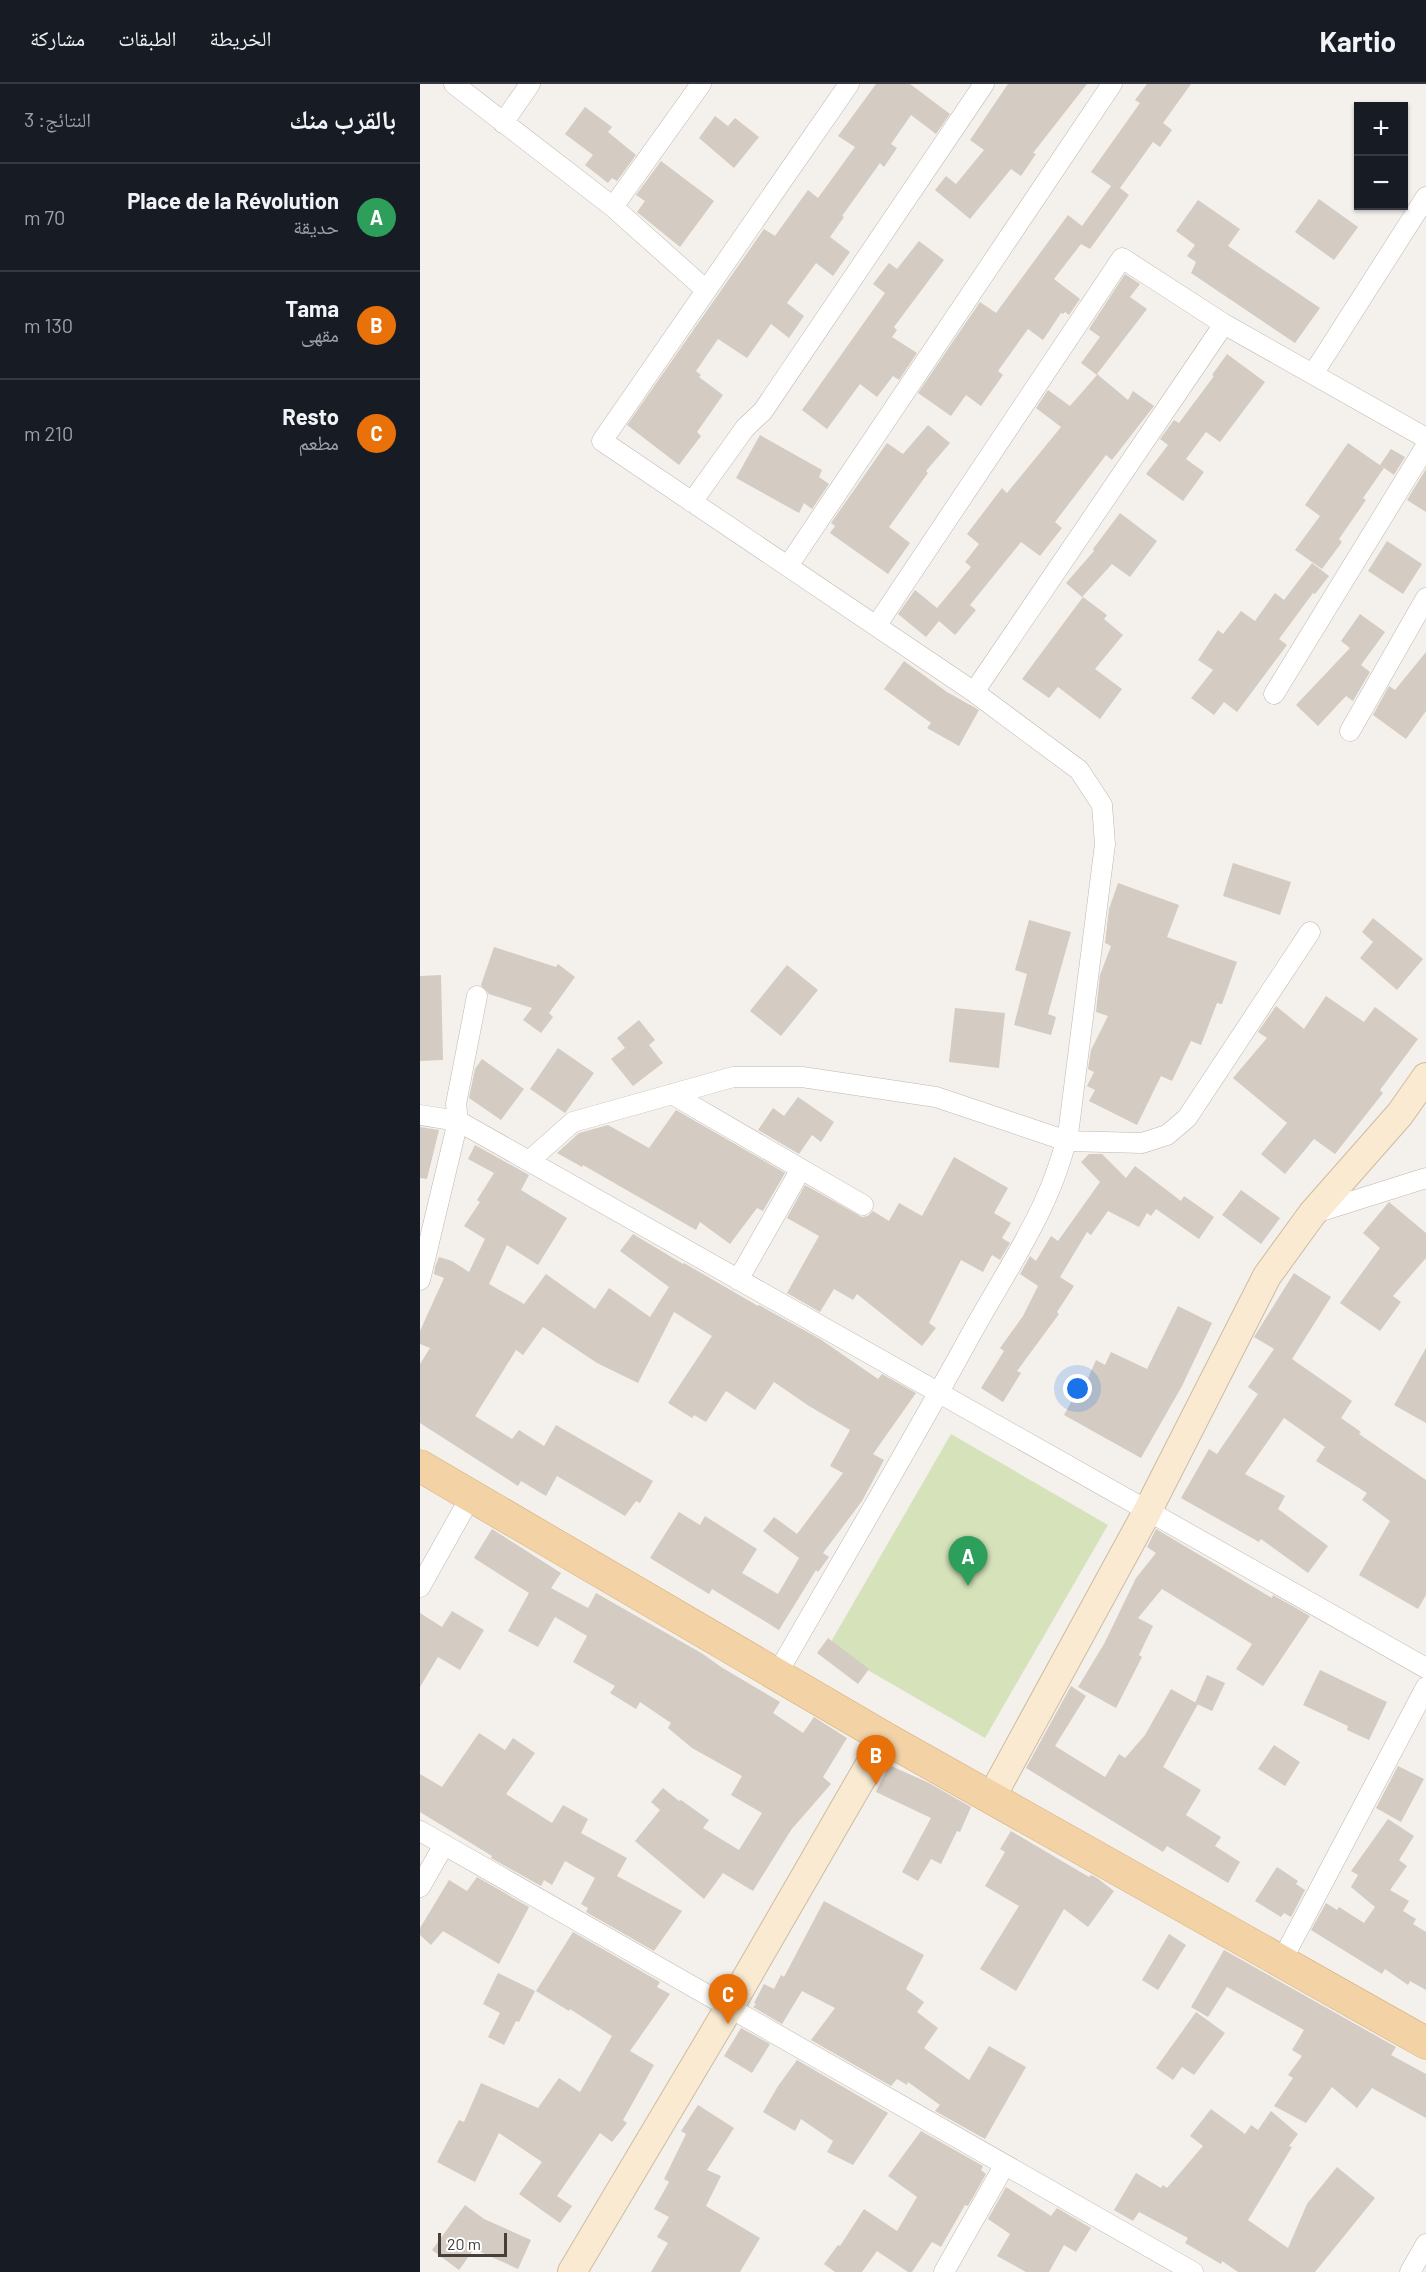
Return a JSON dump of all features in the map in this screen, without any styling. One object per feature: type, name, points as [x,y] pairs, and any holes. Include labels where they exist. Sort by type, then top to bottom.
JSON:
[{"type":"main road","points":[[420,1466],[885,1738],[1426,2043]]},
{"type":"street","points":[[454,84],[613,207],[706,290]]},
{"type":"street","points":[[502,123],[530,84]]},
{"type":"street","points":[[613,207],[701,84]]},
{"type":"street","points":[[777,1674],[1047,1199],[1063,1160],[1105,844],[1102,805],[1079,770],[974,692],[602,441],[849,84]]},
{"type":"street","points":[[692,502],[745,428],[763,411],[984,84]]},
{"type":"street","points":[[788,566],[1112,84]]},
{"type":"street","points":[[1312,374],[1426,197]]},
{"type":"street","points":[[876,626],[1122,258],[1224,324],[1426,438]]},
{"type":"street","points":[[974,692],[1224,324]]},
{"type":"street","points":[[1274,694],[1426,446]]},
{"type":"street","points":[[1350,731],[1426,598]]},
{"type":"street","points":[[529,1161],[573,1122],[733,1077],[802,1077],[936,1097],[1067,1141],[1142,1143],[1167,1136],[1187,1118],[1310,932]]},
{"type":"street","points":[[420,1280],[458,1121],[456,1104],[477,996]]},
{"type":"street","points":[[990,1798],[1148,1512],[1267,1276],[1312,1214],[1400,1114],[1426,1077]]},
{"type":"street","points":[[672,1094],[863,1204]]},
{"type":"street","points":[[420,1115],[458,1121],[1426,1668]]},
{"type":"street","points":[[738,1280],[801,1169]]},
{"type":"street","points":[[1312,1214],[1426,1178]]},
{"type":"street","points":[[420,1587],[471,1496]]},
{"type":"street","points":[[1281,1962],[1426,1687]]},
{"type":"street","points":[[572,2272],[729,2008],[885,1738]]},
{"type":"street","points":[[420,1831],[1184,2270]]},
{"type":"street","points":[[420,1887],[444,1845]]},
{"type":"street","points":[[944,2272],[1004,2166]]},
{"type":"street","points":[[1410,2272],[1426,2244]]},
{"type":"green space","points":[[951,1434],[1108,1525],[985,1738],[828,1647]]},
{"type":"building","points":[[876,84],[910,84],[950,114],[936,134],[911,115],[891,144],[897,148],[884,167],[880,163],[842,216],[844,217],[830,237],[850,252],[833,276],[816,263],[787,303],[804,316],[789,338],[771,324],[747,358],[718,339],[696,371],[701,375],[699,377],[723,395],[697,432],[701,436],[679,465],[627,425],[764,229],[775,236],[808,190],[818,198],[855,147],[838,136]]},
{"type":"building","points":[[1008,84],[1087,84],[1033,153],[1036,154],[1021,176],[1011,169],[970,219],[935,190],[946,176],[956,184],[984,150],[970,140]]},
{"type":"building","points":[[1147,84],[1191,84],[1163,123],[1172,130],[1160,147],[1153,142],[1120,188],[1129,195],[1090,249],[1081,244],[1054,279],[1080,299],[1069,315],[1065,312],[1061,313],[1043,340],[1028,329],[998,371],[1003,375],[981,406],[966,395],[951,416],[918,393],[980,302],[996,313],[1068,215],[1082,226],[1111,186],[1091,172],[1140,103],[1135,100]]},
{"type":"building","points":[[585,107],[612,127],[608,132],[636,155],[617,181],[612,178],[608,183],[585,165],[593,155],[565,134]]},
{"type":"building","points":[[715,116],[728,126],[735,118],[759,137],[734,168],[699,138]]},
{"type":"building","points":[[661,161],[714,201],[680,247],[637,212],[645,201],[636,195]]},
{"type":"building","points":[[1319,199],[1358,227],[1334,260],[1295,232]]},
{"type":"building","points":[[1198,200],[1240,229],[1228,246],[1320,308],[1295,343],[1191,273],[1196,262],[1187,256],[1195,245],[1176,231]]},
{"type":"building","points":[[919,241],[944,260],[894,327],[897,330],[892,337],[917,353],[899,380],[893,376],[877,397],[860,384],[827,429],[802,410],[885,293],[873,284],[889,263],[897,269]]},
{"type":"building","points":[[1125,274],[1140,284],[1130,297],[1147,309],[1097,374],[1128,400],[1133,391],[1154,406],[1112,460],[1106,455],[1055,522],[1062,528],[1040,556],[1021,542],[970,605],[976,610],[955,635],[939,621],[926,637],[898,614],[915,590],[937,608],[971,567],[965,562],[979,544],[967,534],[1002,488],[1007,493],[1061,427],[1036,408],[1048,390],[1070,406],[1097,375],[1081,363],[1100,337],[1089,329]]},
{"type":"building","points":[[1227,354],[1265,382],[1220,442],[1206,432],[1186,459],[1204,472],[1183,501],[1146,474],[1168,445],[1160,439],[1174,420],[1179,423],[1214,376],[1212,375]]},
{"type":"building","points":[[928,425],[950,443],[926,471],[928,473],[889,527],[910,543],[888,574],[830,533],[835,526],[831,523],[887,443],[903,454]]},
{"type":"building","points":[[760,435],[822,470],[819,477],[829,484],[812,509],[804,503],[799,513],[736,478]]},
{"type":"building","points":[[1348,443],[1384,468],[1363,498],[1366,500],[1339,539],[1342,542],[1322,569],[1295,550],[1320,516],[1305,505]]},
{"type":"building","points":[[1391,449],[1405,457],[1394,475],[1380,465]]},
{"type":"building","points":[[1426,469],[1426,512],[1407,500]]},
{"type":"building","points":[[1120,513],[1157,541],[1130,577],[1112,564],[1082,597],[1066,583],[1094,551],[1093,549]]},
{"type":"building","points":[[1387,541],[1422,564],[1403,594],[1368,571]]},
{"type":"building","points":[[1312,563],[1329,576],[1315,594],[1313,593],[1279,639],[1287,645],[1237,712],[1224,702],[1214,715],[1191,698],[1213,670],[1198,660],[1218,630],[1223,634],[1241,611],[1255,621],[1275,593],[1284,600]]},
{"type":"building","points":[[1083,597],[1107,615],[1104,619],[1123,635],[1095,669],[1122,689],[1100,719],[1058,687],[1049,698],[1022,679]]},
{"type":"building","points":[[1360,614],[1385,632],[1361,665],[1370,672],[1353,701],[1346,696],[1318,726],[1296,705],[1350,648],[1341,641]]},
{"type":"building","points":[[1426,652],[1426,711],[1406,739],[1373,715],[1389,686],[1395,690]]},
{"type":"building","points":[[904,661],[947,692],[979,710],[959,746],[927,728],[931,723],[884,689]]},
{"type":"building","points":[[1233,863],[1291,882],[1280,915],[1223,896]]},
{"type":"building","points":[[1118,883],[1179,905],[1167,937],[1237,962],[1222,1004],[1217,1003],[1201,1045],[1191,1041],[1172,1081],[1161,1076],[1137,1125],[1089,1101],[1095,1090],[1087,1086],[1094,1072],[1088,1069],[1091,1050],[1108,1016],[1096,1012],[1100,975],[1111,946],[1105,943],[1109,909]]},
{"type":"building","points":[[1373,918],[1423,959],[1397,990],[1360,958],[1373,942],[1362,932]]},
{"type":"building","points":[[1029,920],[1071,932],[1048,1014],[1056,1017],[1051,1035],[1014,1025],[1027,974],[1015,970]]},
{"type":"building","points":[[494,947],[556,967],[558,964],[575,977],[549,1013],[553,1017],[541,1033],[523,1020],[532,1008],[489,994],[481,985]]},
{"type":"building","points":[[787,965],[818,990],[781,1036],[750,1011]]},
{"type":"building","points":[[441,975],[443,1060],[420,1061],[420,976]]},
{"type":"building","points":[[1326,996],[1364,1022],[1375,1007],[1418,1039],[1380,1090],[1383,1093],[1335,1154],[1314,1139],[1285,1174],[1261,1154],[1287,1123],[1233,1078],[1267,1038],[1258,1032],[1276,1006],[1304,1029]]},
{"type":"building","points":[[955,1008],[1005,1013],[999,1068],[949,1062]]},
{"type":"building","points":[[639,1020],[655,1040],[649,1045],[663,1063],[633,1086],[611,1059],[625,1048],[617,1038]]},
{"type":"building","points":[[558,1048],[594,1073],[565,1113],[530,1089]]},
{"type":"building","points":[[482,1059],[524,1089],[501,1120],[469,1098],[475,1069]]},
{"type":"building","points":[[798,1097],[834,1122],[821,1142],[812,1135],[799,1154],[758,1130],[773,1108],[784,1116]]},
{"type":"building","points":[[676,1110],[785,1173],[763,1211],[757,1208],[730,1244],[700,1222],[696,1230],[583,1165],[582,1167],[557,1153],[579,1133],[608,1125],[649,1148]]},
{"type":"building","points":[[420,1127],[439,1130],[427,1179],[420,1178]]},
{"type":"building","points":[[475,1145],[529,1175],[521,1190],[567,1218],[538,1265],[507,1245],[489,1284],[524,1304],[546,1274],[595,1309],[609,1288],[650,1317],[669,1287],[620,1251],[633,1234],[820,1339],[878,1379],[882,1374],[916,1393],[873,1454],[884,1460],[862,1501],[823,1553],[829,1557],[818,1572],[816,1570],[779,1630],[712,1589],[709,1594],[650,1558],[679,1512],[700,1525],[705,1516],[757,1549],[742,1573],[778,1594],[799,1558],[763,1531],[774,1517],[797,1534],[843,1473],[830,1466],[850,1430],[774,1382],[755,1410],[726,1391],[706,1422],[694,1415],[692,1418],[668,1403],[712,1336],[674,1312],[638,1383],[597,1363],[543,1327],[523,1355],[516,1350],[475,1416],[512,1439],[519,1430],[544,1446],[556,1425],[653,1481],[640,1503],[636,1501],[625,1516],[557,1476],[546,1496],[521,1481],[518,1486],[420,1423],[420,1364],[430,1348],[420,1344],[420,1331],[444,1278],[434,1274],[435,1267],[439,1257],[452,1261],[469,1272],[485,1239],[464,1226],[480,1202],[477,1200],[494,1173],[468,1159]]},
{"type":"building","points":[[1089,1154],[1102,1154],[1126,1178],[1135,1166],[1181,1201],[1184,1196],[1214,1217],[1199,1239],[1156,1209],[1151,1216],[1147,1213],[1139,1227],[1108,1211],[1091,1235],[1087,1232],[1060,1277],[1074,1286],[1057,1312],[1059,1314],[1017,1371],[1021,1373],[1003,1402],[981,1388],[1004,1351],[1000,1348],[1023,1316],[1038,1286],[1020,1274],[1030,1256],[1036,1261],[1051,1236],[1058,1241],[1100,1182],[1081,1162]]},
{"type":"building","points":[[954,1157],[1008,1188],[994,1213],[1011,1223],[1002,1238],[1010,1243],[1000,1260],[992,1255],[983,1272],[961,1260],[929,1323],[936,1328],[922,1346],[857,1294],[853,1300],[834,1289],[820,1312],[787,1293],[819,1236],[787,1218],[805,1185],[862,1217],[868,1216],[873,1211],[889,1221],[899,1203],[922,1216]]},
{"type":"building","points":[[1241,1190],[1280,1218],[1261,1244],[1222,1215]]},
{"type":"building","points":[[1389,1202],[1426,1233],[1426,1258],[1393,1296],[1401,1302],[1380,1331],[1340,1303],[1380,1248],[1363,1233]]},
{"type":"building","points":[[1294,1273],[1331,1297],[1292,1359],[1352,1401],[1341,1418],[1361,1432],[1359,1434],[1426,1480],[1426,1595],[1418,1609],[1359,1575],[1390,1521],[1362,1500],[1367,1493],[1316,1461],[1325,1447],[1284,1418],[1245,1474],[1285,1496],[1278,1509],[1328,1546],[1308,1573],[1261,1539],[1259,1542],[1181,1498],[1209,1449],[1217,1454],[1258,1394],[1248,1387],[1274,1349],[1254,1337]]},
{"type":"building","points":[[1178,1306],[1212,1323],[1182,1386],[1141,1458],[1064,1415],[1078,1390],[1082,1392],[1096,1360],[1105,1365],[1111,1352],[1147,1369]]},
{"type":"building","points":[[1426,1348],[1426,1423],[1394,1405]]},
{"type":"building","points":[[492,1529],[561,1573],[551,1588],[588,1608],[596,1593],[703,1654],[780,1702],[773,1713],[803,1733],[814,1717],[847,1738],[823,1777],[831,1784],[791,1830],[753,1891],[723,1873],[704,1899],[635,1841],[660,1810],[651,1802],[663,1788],[709,1820],[703,1828],[739,1850],[762,1813],[731,1795],[742,1776],[692,1748],[668,1728],[671,1723],[640,1702],[636,1709],[610,1693],[615,1686],[573,1662],[587,1636],[555,1617],[538,1647],[508,1631],[529,1593],[474,1558]]},
{"type":"building","points":[[1156,1529],[1272,1598],[1273,1595],[1310,1616],[1263,1686],[1236,1669],[1252,1644],[1162,1589],[1138,1618],[1153,1626],[1139,1655],[1142,1657],[1116,1708],[1078,1687],[1104,1644],[1136,1578],[1156,1553],[1147,1547]]},
{"type":"building","points":[[452,1611],[484,1630],[460,1670],[438,1657],[420,1687],[420,1613],[442,1627]]},
{"type":"building","points":[[828,1638],[869,1669],[858,1684],[817,1653]]},
{"type":"building","points":[[1320,1670],[1387,1702],[1369,1740],[1347,1730],[1348,1726],[1303,1705]]},
{"type":"building","points":[[1207,1675],[1225,1683],[1212,1711],[1195,1703]]},
{"type":"building","points":[[1071,1686],[1086,1696],[1055,1746],[1105,1777],[1119,1754],[1125,1758],[1145,1735],[1171,1689],[1198,1704],[1163,1767],[1201,1790],[1186,1815],[1221,1837],[1215,1846],[1240,1862],[1228,1883],[1167,1846],[1163,1852],[1026,1768]]},
{"type":"building","points":[[479,1733],[505,1750],[513,1738],[535,1753],[506,1794],[552,1823],[563,1805],[588,1819],[581,1833],[627,1858],[617,1876],[682,1911],[654,1951],[586,1912],[588,1908],[581,1904],[595,1878],[565,1861],[552,1885],[544,1880],[541,1886],[491,1858],[492,1856],[420,1812],[420,1774],[442,1787]]},
{"type":"building","points":[[1274,1745],[1300,1762],[1285,1786],[1258,1769]]},
{"type":"building","points":[[889,1765],[929,1783],[971,1807],[960,1832],[957,1831],[941,1864],[931,1859],[918,1881],[902,1872],[931,1818],[876,1792]]},
{"type":"building","points":[[1398,1766],[1424,1779],[1401,1822],[1376,1808]]},
{"type":"building","points":[[1388,1819],[1414,1836],[1399,1860],[1407,1866],[1390,1890],[1409,1901],[1403,1911],[1416,1919],[1413,1924],[1426,1932],[1426,1990],[1410,1981],[1408,1985],[1385,1969],[1382,1974],[1311,1930],[1326,1903],[1337,1910],[1339,1907],[1364,1923],[1375,1907],[1351,1887],[1358,1875],[1351,1871]]},
{"type":"building","points":[[1011,1831],[1089,1877],[1091,1875],[1097,1878],[1114,1891],[1088,1927],[1064,1909],[1016,1991],[980,1969],[1019,1906],[985,1886],[1005,1852],[1000,1849]]},
{"type":"building","points":[[1277,1867],[1298,1881],[1296,1884],[1305,1890],[1291,1917],[1284,1913],[1281,1917],[1255,1901]]},
{"type":"building","points":[[477,1877],[529,1907],[499,1964],[443,1931],[431,1945],[420,1935],[420,1928],[449,1880],[467,1891]]},
{"type":"building","points":[[824,1901],[924,1955],[906,1989],[924,2002],[917,2012],[938,2028],[924,2048],[969,2080],[989,2046],[1026,2067],[985,2139],[935,2111],[940,2105],[908,2082],[907,2085],[897,2079],[891,2086],[811,2040],[835,2008],[802,1991],[782,2024],[753,2007],[764,1984],[774,1989],[781,1975],[784,1977]]},
{"type":"building","points":[[573,1932],[660,1982],[657,1987],[670,1994],[630,2051],[654,2065],[623,2120],[627,2123],[612,2142],[600,2133],[557,2196],[572,2206],[560,2223],[519,2194],[542,2162],[499,2133],[475,2182],[437,2162],[459,2120],[464,2122],[481,2083],[538,2108],[559,2078],[580,2092],[612,2036],[570,2009],[569,2011],[536,1991]]},
{"type":"building","points":[[1169,1934],[1186,1945],[1158,1990],[1142,1980]]},
{"type":"building","points":[[1224,1950],[1396,2047],[1391,2055],[1426,2074],[1426,2118],[1372,2088],[1357,2108],[1332,2087],[1306,2123],[1274,2106],[1293,2078],[1288,2075],[1302,2056],[1292,2050],[1304,2030],[1227,1987],[1208,2017],[1191,2007]]},
{"type":"building","points":[[498,1973],[535,1991],[504,2045],[488,2037],[500,2013],[483,2004]]},
{"type":"building","points":[[1196,2012],[1225,2033],[1194,2075],[1182,2067],[1173,2080],[1156,2068]]},
{"type":"building","points":[[741,2028],[770,2044],[752,2073],[724,2056]]},
{"type":"building","points":[[797,2060],[888,2113],[853,2165],[827,2152],[833,2141],[801,2119],[795,2131],[763,2112]]},
{"type":"building","points":[[698,2105],[734,2128],[707,2170],[721,2176],[706,2206],[760,2238],[740,2272],[651,2272],[668,2243],[657,2237],[669,2217],[654,2209],[669,2182],[664,2179],[686,2134],[681,2131]]},
{"type":"building","points":[[1211,2109],[1245,2134],[1251,2125],[1258,2130],[1271,2111],[1298,2134],[1248,2220],[1288,2248],[1307,2204],[1337,2167],[1375,2198],[1315,2272],[1238,2272],[1222,2261],[1221,2264],[1185,2243],[1188,2238],[1139,2212],[1133,2221],[1114,2210],[1136,2173],[1161,2188],[1163,2185],[1167,2188],[1203,2146],[1190,2136]]},
{"type":"building","points":[[921,2131],[983,2166],[981,2170],[986,2174],[968,2206],[965,2205],[941,2247],[932,2242],[912,2272],[908,2272],[877,2251],[862,2272],[835,2272],[824,2264],[838,2245],[840,2246],[864,2209],[897,2231],[917,2197],[888,2176]]},
{"type":"building","points":[[1006,2187],[1051,2216],[1057,2208],[1091,2228],[1076,2252],[1064,2245],[1049,2272],[1026,2272],[997,2256],[1010,2234],[988,2219]]},
{"type":"building","points":[[465,2205],[484,2219],[531,2240],[518,2269],[474,2249],[459,2270],[432,2250]]},
{"type":"place","name":"Place de la Révolution","points":[[968,1586]]},
{"type":"place","name":"Tama","points":[[876,1785]]},
{"type":"place","name":"Resto","points":[[728,2024]]}]
